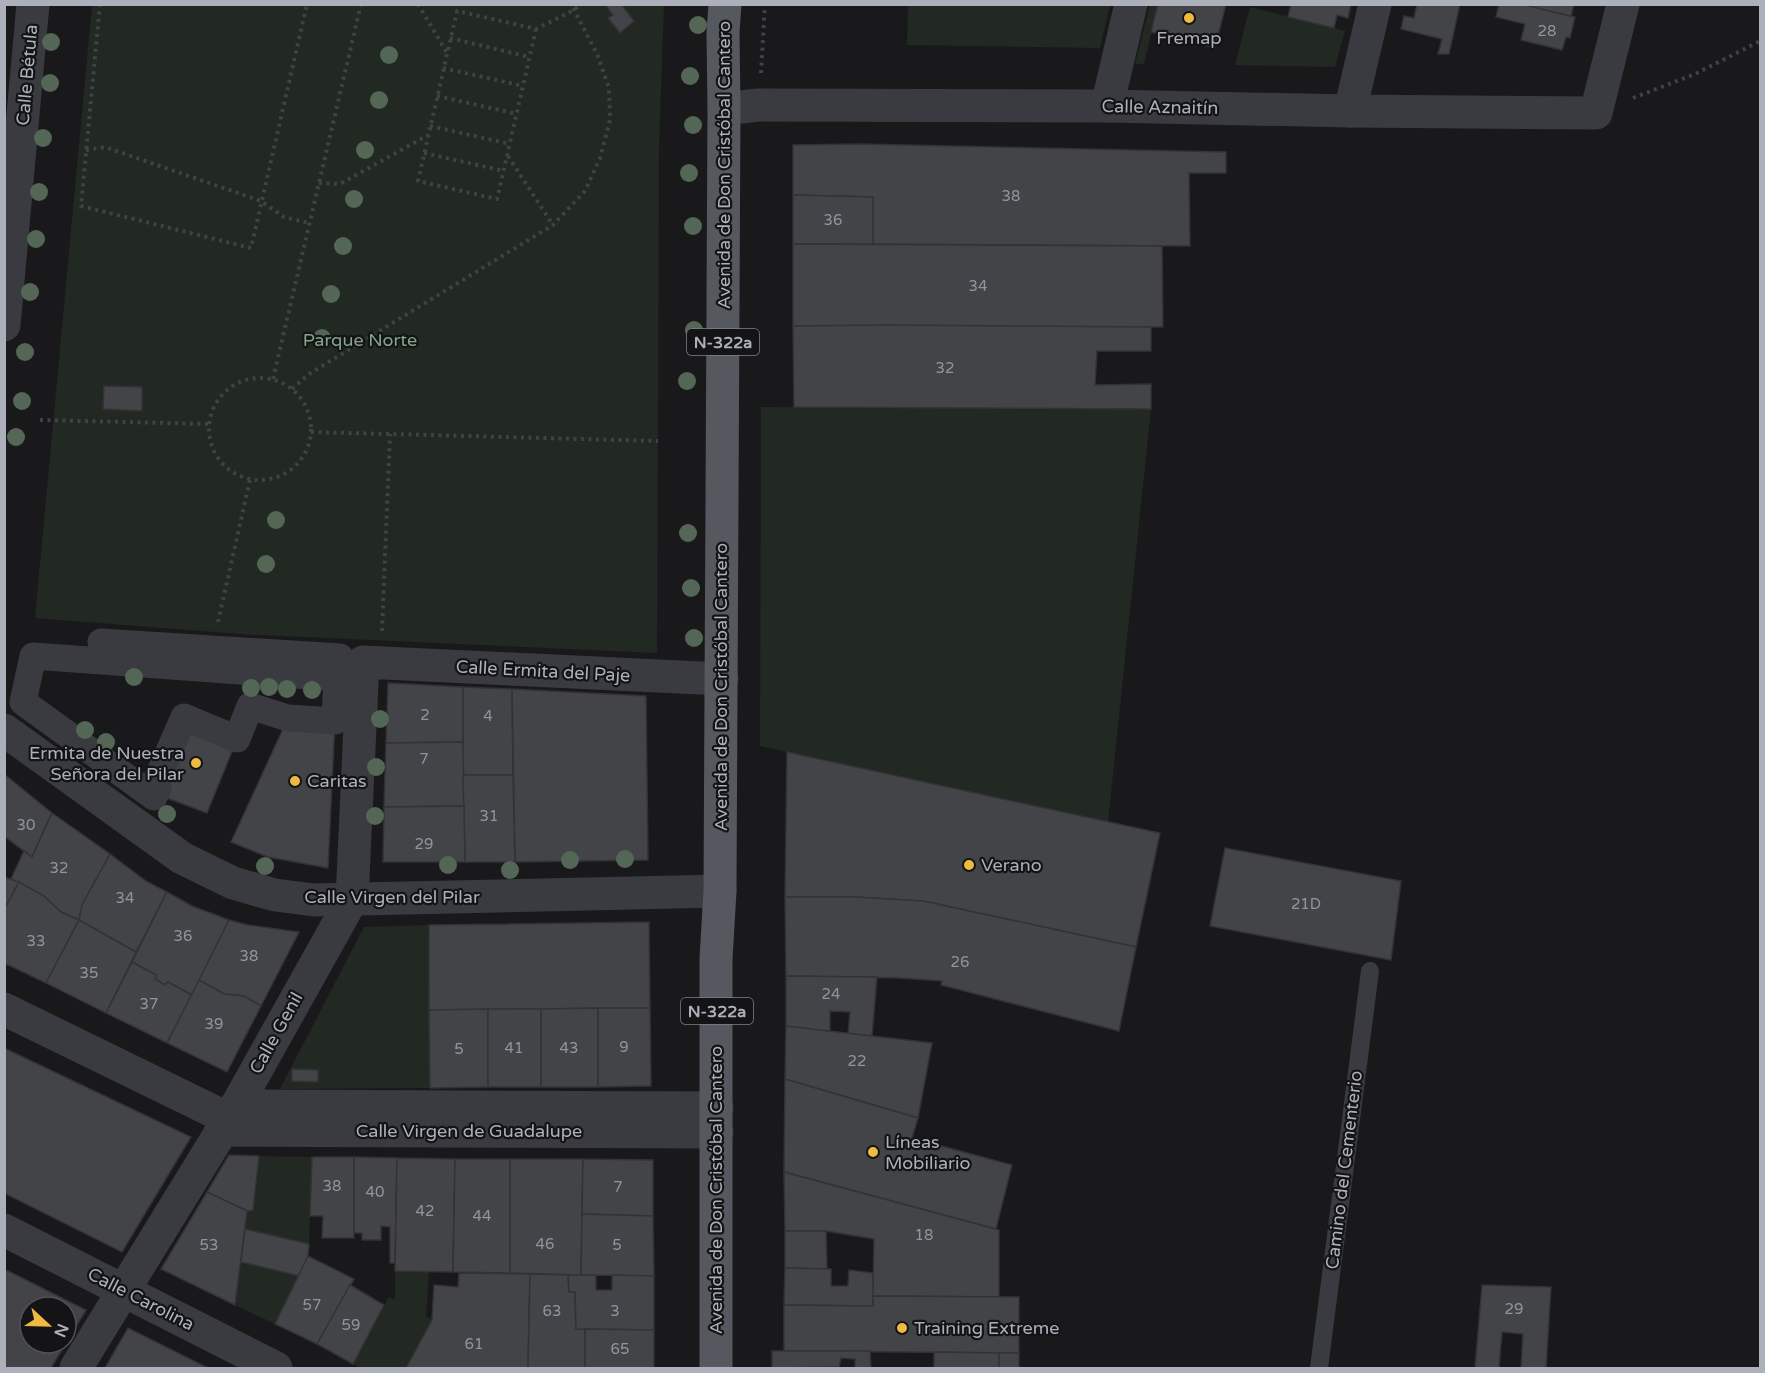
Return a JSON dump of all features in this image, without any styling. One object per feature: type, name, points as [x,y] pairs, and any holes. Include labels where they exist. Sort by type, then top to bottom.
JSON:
[{"type":"main road","name":"Avenida de Don Cristóbal Cantero","points":[[716,1368],[716,959],[720,891],[722,679],[723,32],[725,4]]},
{"type":"street","name":"Calle Bétula","points":[[4,325],[33,4]]},
{"type":"street","points":[[1107,106],[1131,4]]},
{"type":"street","points":[[1350,111],[1376,4]]},
{"type":"street","points":[[1596,113],[1623,4]]},
{"type":"street","name":"Calle Aznaitín","points":[[724,110],[758,105],[1107,106],[1596,113]]},
{"type":"street","name":"Calle Ermita del Paje","points":[[34,638],[216,649],[362,653],[722,679]]},
{"type":"street","name":"Calle Genil","points":[[76,1368],[228,1118],[352,899],[362,653]]},
{"type":"street","points":[[33,656],[337,678],[335,721],[288,718],[250,706],[237,739],[184,717],[154,786],[158,788],[154,797],[23,702],[33,656]]},
{"type":"street","name":"Calle Virgen del Pilar","points":[[4,730],[182,858],[233,883],[275,895],[314,900],[720,891]]},
{"type":"street","name":"Calle Virgen de Guadalupe","points":[[4,1009],[228,1118],[717,1120]]},
{"type":"street","name":"Calle Carolina","points":[[4,1230],[276,1368]]},
{"type":"lane","name":"Camino del Cementerio","points":[[1319,1368],[1370,971]]},
{"type":"path","points":[[100,4],[81,206],[251,249],[307,4]]},
{"type":"path","points":[[273,379],[361,4]]},
{"type":"path","points":[[418,4],[447,53]]},
{"type":"path","points":[[292,389],[309,374],[553,225],[585,191],[600,158],[610,120],[609,88],[597,54],[571,4]]},
{"type":"path","points":[[536,28],[497,199],[418,181],[457,10],[536,28],[574,10],[580,4]]},
{"type":"path","points":[[450,38],[530,57]]},
{"type":"path","points":[[1596,113],[1695,74],[1761,41]]},
{"type":"path","points":[[443,68],[523,86]]},
{"type":"path","points":[[437,96],[517,114]]},
{"type":"path","points":[[430,126],[510,144]]},
{"type":"path","points":[[319,183],[340,184],[428,135]]},
{"type":"path","points":[[86,150],[105,147],[261,201],[284,217],[309,223]]},
{"type":"path","points":[[424,153],[504,171]]},
{"type":"path","points":[[507,156],[553,225]]},
{"type":"path","points":[[255,378],[273,379],[292,389],[301,398],[309,414],[311,432],[308,448],[300,462],[287,473],[272,480],[250,480],[225,469],[215,456],[209,440],[208,424],[213,407],[223,392],[238,382],[255,378]]},
{"type":"path","points":[[40,420],[208,424]]},
{"type":"path","points":[[311,432],[658,441]]},
{"type":"path","points":[[362,653],[390,434]]},
{"type":"path","points":[[216,649],[216,632],[250,480]]},
{"type":"green space","points":[[908,4],[1110,5],[1100,48],[907,45]]},
{"type":"green space","name":"Parque Norte","points":[[92,5],[664,5],[659,147],[657,653],[240,634],[35,618]]},
{"type":"green space","points":[[1150,5],[1158,5],[1144,64],[1135,64]]},
{"type":"green space","points":[[1250,7],[1345,31],[1335,67],[1235,65]]},
{"type":"green space","points":[[761,407],[1151,409],[1108,822],[760,746]]},
{"type":"green space","points":[[428,925],[430,1088],[280,1089],[364,927]]},
{"type":"green space","points":[[259,1156],[312,1157],[309,1244],[245,1229],[247,1211],[253,1210]]},
{"type":"green space","points":[[241,1262],[300,1276],[275,1324],[235,1305]]},
{"type":"green space","points":[[395,1271],[429,1272],[426,1316],[432,1320],[406,1368],[361,1368],[353,1364],[389,1297],[395,1300]]},
{"type":"building","points":[[605,4],[621,4],[634,21],[620,33],[608,18],[613,15]]},
{"type":"building","name":"Fremap","points":[[1158,4],[1226,4],[1215,48],[1151,32]]},
{"type":"building","points":[[1291,4],[1351,4],[1348,18],[1337,15],[1334,28],[1288,17]]},
{"type":"building","points":[[1417,4],[1460,4],[1449,54],[1438,54],[1442,39],[1401,29],[1404,16],[1414,18]]},
{"type":"building","points":[[1499,4],[1522,4],[1575,17],[1570,38],[1566,37],[1562,50],[1521,40],[1525,24],[1496,17]]},
{"type":"building","points":[[1530,4],[1574,4],[1571,16],[1529,6]]},
{"type":"building","points":[[859,144],[1226,152],[1226,173],[1189,173],[1190,246],[873,244],[873,197],[793,195],[793,145]]},
{"type":"building","points":[[793,195],[873,197],[873,244],[793,244]]},
{"type":"building","points":[[793,244],[1162,246],[1163,327],[793,326]]},
{"type":"building","points":[[793,326],[1151,327],[1151,351],[1097,351],[1095,385],[1151,384],[1151,409],[794,407]]},
{"type":"building","points":[[104,386],[142,387],[142,411],[103,409]]},
{"type":"building","points":[[388,683],[463,687],[463,742],[386,743]]},
{"type":"building","points":[[463,687],[512,689],[513,775],[463,775]]},
{"type":"building","points":[[512,689],[646,696],[648,860],[515,862]]},
{"type":"building","name":"Ermita de Nuestra Señora del Pilar","points":[[184,717],[237,739],[207,813],[156,794]]},
{"type":"building","name":"Caritas","points":[[288,718],[335,721],[328,868],[268,857],[231,842]]},
{"type":"building","points":[[463,742],[464,806],[384,807],[386,743]]},
{"type":"building","name":"Verano","points":[[787,752],[1160,833],[1136,947],[923,901],[855,897],[785,897]]},
{"type":"building","points":[[4,774],[52,813],[32,857],[4,836]]},
{"type":"building","points":[[463,775],[513,775],[515,862],[465,862]]},
{"type":"building","points":[[464,806],[465,862],[383,862],[384,807]]},
{"type":"building","points":[[52,813],[110,854],[82,905],[79,920],[61,912],[44,896],[11,879],[24,851],[32,857]]},
{"type":"building","points":[[1225,848],[1401,881],[1391,960],[1210,926]]},
{"type":"building","points":[[110,854],[146,881],[167,892],[136,952],[79,920],[82,905]]},
{"type":"building","points":[[4,877],[19,882],[4,910]]},
{"type":"building","points":[[19,882],[44,896],[61,912],[79,920],[46,983],[4,963],[4,910]]},
{"type":"building","points":[[167,892],[192,906],[229,920],[192,995],[168,982],[165,985],[155,979],[156,975],[132,962]]},
{"type":"building","points":[[785,897],[855,897],[923,901],[1136,947],[1119,1031],[941,985],[942,981],[786,976]]},
{"type":"building","points":[[79,920],[136,952],[106,1013],[46,983]]},
{"type":"building","points":[[229,920],[299,932],[261,1006],[244,996],[224,994],[199,980]]},
{"type":"building","points":[[649,922],[650,1008],[429,1010],[429,925]]},
{"type":"building","points":[[132,962],[156,975],[155,979],[165,985],[168,982],[192,995],[167,1043],[106,1013]]},
{"type":"building","points":[[786,976],[877,977],[872,1036],[848,1034],[850,1012],[830,1011],[830,1032],[786,1026]]},
{"type":"building","points":[[199,980],[224,994],[244,996],[261,1006],[227,1072],[167,1043]]},
{"type":"building","points":[[598,1008],[598,1087],[541,1087],[541,1009]]},
{"type":"building","points":[[598,1008],[650,1008],[651,1086],[598,1087]]},
{"type":"building","points":[[488,1009],[488,1087],[430,1088],[429,1010]]},
{"type":"building","points":[[488,1009],[541,1009],[541,1087],[488,1087]]},
{"type":"building","points":[[786,1026],[932,1043],[918,1118],[785,1079]]},
{"type":"building","points":[[4,1048],[191,1137],[122,1252],[4,1193]]},
{"type":"building","points":[[292,1069],[318,1070],[318,1082],[292,1081]]},
{"type":"building","name":"Líneas Mobiliario","points":[[785,1079],[918,1118],[912,1138],[1012,1165],[996,1229],[784,1172]]},
{"type":"building","points":[[229,1155],[259,1156],[253,1210],[247,1211],[207,1192]]},
{"type":"building","points":[[312,1157],[354,1157],[354,1238],[322,1238],[323,1216],[310,1216]]},
{"type":"building","points":[[354,1157],[397,1158],[395,1263],[390,1263],[390,1227],[381,1226],[381,1240],[362,1240],[362,1233],[354,1233]]},
{"type":"building","points":[[397,1158],[455,1159],[453,1272],[395,1271]]},
{"type":"building","points":[[455,1159],[510,1159],[510,1273],[453,1272]]},
{"type":"building","points":[[510,1159],[583,1159],[581,1275],[510,1273]]},
{"type":"building","points":[[583,1159],[653,1160],[653,1216],[582,1214]]},
{"type":"building","points":[[784,1172],[999,1230],[999,1297],[873,1296],[874,1239],[826,1231],[785,1231]]},
{"type":"building","points":[[207,1192],[247,1211],[235,1305],[161,1269]]},
{"type":"building","points":[[582,1214],[653,1216],[654,1276],[581,1275]]},
{"type":"building","points":[[245,1229],[309,1244],[308,1256],[300,1276],[241,1262]]},
{"type":"building","points":[[785,1231],[826,1231],[827,1269],[785,1268]]},
{"type":"building","points":[[308,1256],[354,1279],[317,1344],[275,1324]]},
{"type":"building","points":[[785,1268],[831,1269],[831,1286],[848,1286],[849,1270],[873,1273],[873,1306],[784,1305]]},
{"type":"building","points":[[4,1269],[56,1295],[18,1295],[18,1355],[59,1355],[51,1368],[8,1368],[4,1366]]},
{"type":"building","points":[[459,1273],[530,1274],[528,1368],[406,1368],[432,1320],[434,1285],[458,1287]]},
{"type":"building","points":[[530,1274],[568,1275],[569,1292],[575,1292],[576,1329],[585,1329],[585,1368],[528,1368]]},
{"type":"building","points":[[568,1275],[596,1275],[596,1290],[612,1290],[612,1275],[654,1276],[654,1330],[576,1329],[575,1292],[569,1292]]},
{"type":"building","points":[[350,1285],[384,1305],[353,1364],[317,1344]]},
{"type":"building","points":[[1482,1285],[1551,1287],[1546,1368],[1521,1368],[1523,1334],[1502,1332],[1499,1368],[1475,1368]]},
{"type":"building","name":"Training Extreme","points":[[873,1296],[1019,1297],[1019,1353],[784,1351],[784,1305],[873,1306]]},
{"type":"building","points":[[78,1306],[86,1310],[78,1323]]},
{"type":"building","points":[[128,1328],[208,1368],[105,1368]]},
{"type":"building","points":[[585,1329],[654,1330],[654,1368],[585,1368]]},
{"type":"building","points":[[772,1351],[870,1351],[871,1368],[855,1368],[855,1359],[841,1358],[839,1367],[772,1368]]},
{"type":"building","points":[[934,1352],[999,1353],[999,1368],[934,1368]]},
{"type":"building","points":[[999,1353],[1019,1353],[1019,1368],[999,1368]]},
{"type":"place","name":"Fremap","points":[[1189,18]]},
{"type":"place","name":"Ermita de Nuestra Señora del Pilar","points":[[196,763]]},
{"type":"place","name":"Caritas","points":[[295,781]]},
{"type":"place","name":"Verano","points":[[969,865]]},
{"type":"place","name":"Líneas Mobiliario","points":[[873,1152]]},
{"type":"place","name":"Training Extreme","points":[[902,1328]]}]
